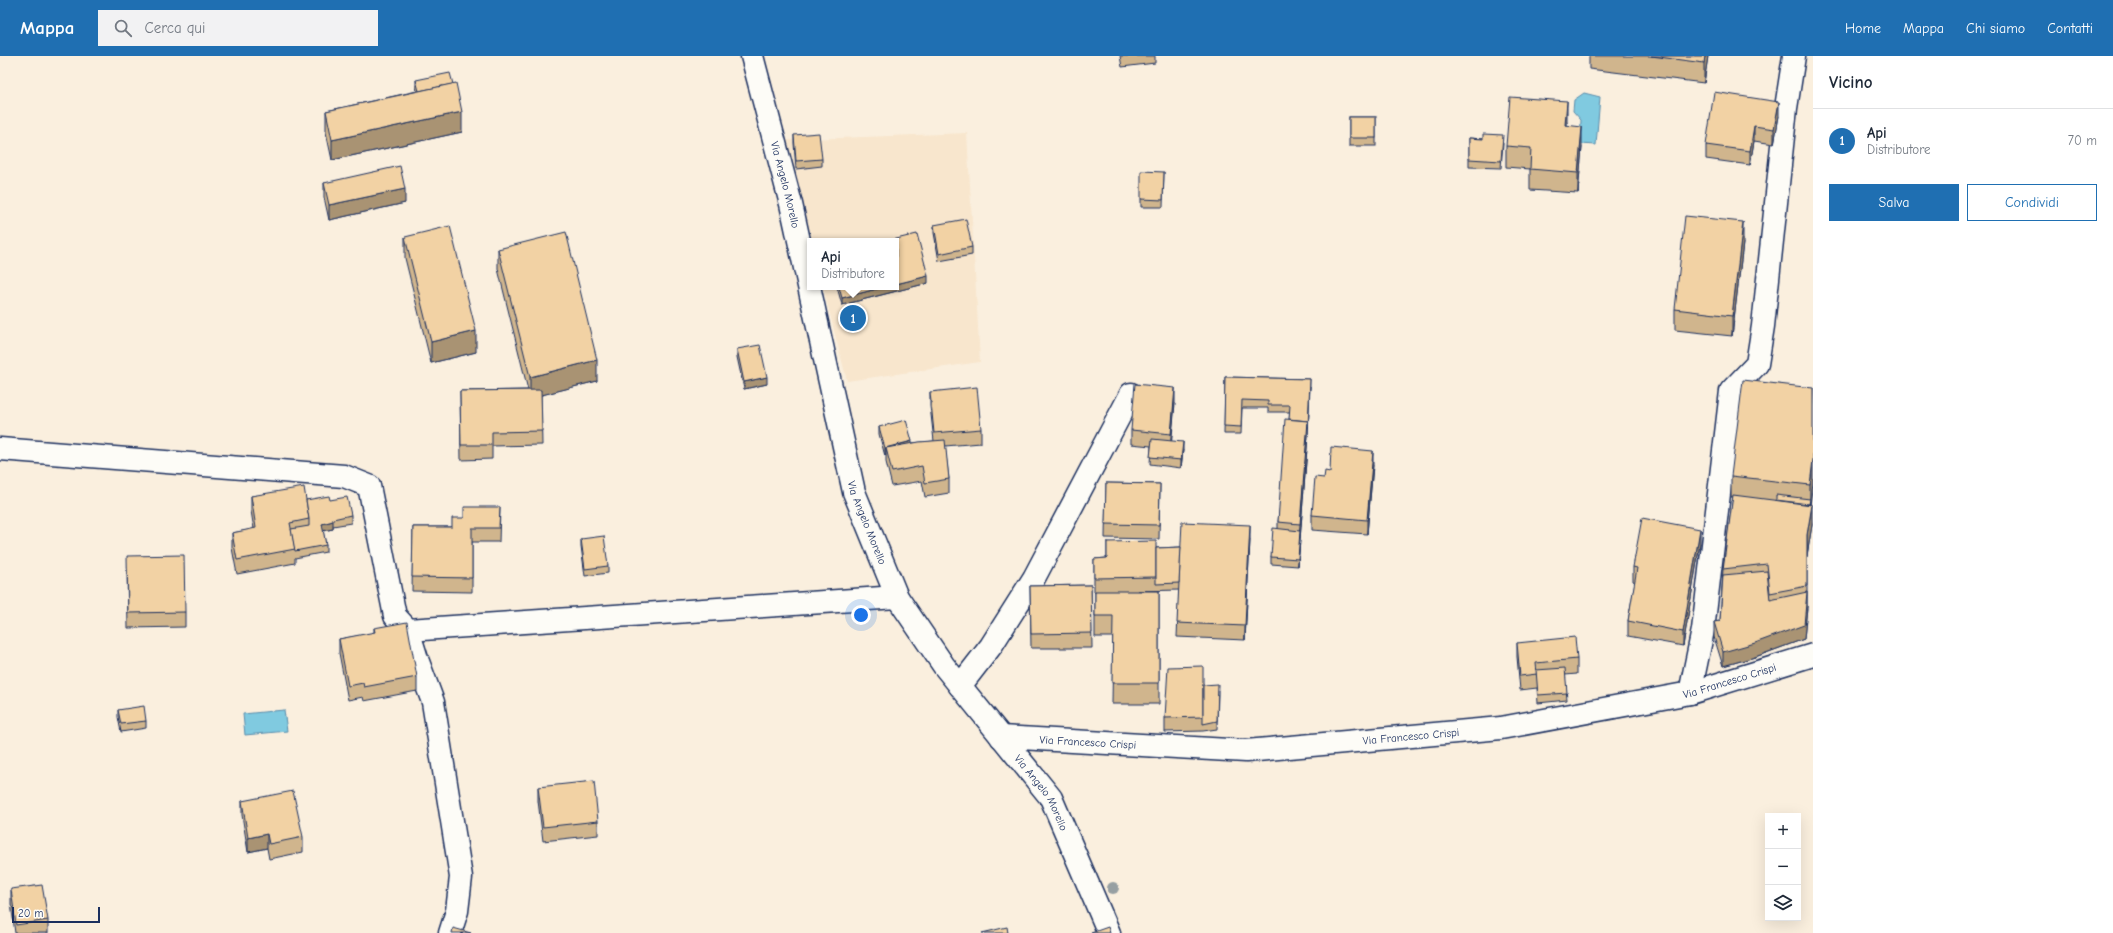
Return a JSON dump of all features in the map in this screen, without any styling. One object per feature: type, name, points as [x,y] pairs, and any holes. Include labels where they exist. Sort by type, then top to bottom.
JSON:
[{"type":"street","name":"Via Angelo Morello","points":[[752,56],[791,204],[807,277]]},
{"type":"street","points":[[1690,693],[1703,630],[1731,391],[1757,364],[1763,326],[1786,108],[1794,56]]},
{"type":"street","name":"Via Angelo Morello","points":[[810,290],[854,492],[897,597],[944,666],[1051,798],[1109,933]]},
{"type":"street","points":[[960,686],[991,646],[1034,578],[1131,394]]},
{"type":"street","points":[[0,449],[344,476],[369,486],[395,616],[408,630],[416,659],[433,702],[461,877],[457,911],[450,933]]},
{"type":"street","points":[[408,630],[897,597]]},
{"type":"street","name":"Via Francesco Crispi","points":[[1001,736],[1246,751],[1501,728],[1690,693],[1813,655]]},
{"type":"shaded area","points":[[967,133],[980,362],[847,381],[824,290],[899,290],[899,238],[810,238],[785,140]]},
{"type":"water","points":[[1584,93],[1600,97],[1596,145],[1580,144],[1581,120],[1573,111],[1574,100]]},
{"type":"water","points":[[284,710],[287,731],[245,735],[243,714]]},
{"type":"building","points":[[1651,56],[1705,56],[1704,63]]},
{"type":"building","points":[[450,73],[453,84],[419,91],[416,80]]},
{"type":"building","points":[[456,83],[462,112],[332,140],[326,111]]},
{"type":"building","points":[[1714,92],[1779,102],[1774,129],[1754,126],[1750,151],[1706,145]]},
{"type":"building","points":[[1510,97],[1567,101],[1565,125],[1582,127],[1578,173],[1530,169],[1531,148],[1506,146]]},
{"type":"building","points":[[1349,117],[1376,117],[1376,138],[1349,138]]},
{"type":"building","points":[[819,133],[822,159],[796,161],[794,135]]},
{"type":"building","points":[[1483,134],[1503,135],[1501,161],[1469,159],[1469,138],[1483,139]]},
{"type":"building","points":[[400,166],[405,189],[329,205],[324,183]]},
{"type":"building","points":[[1141,171],[1164,172],[1163,200],[1141,199]]},
{"type":"building","points":[[1685,216],[1743,222],[1732,316],[1675,309]]},
{"type":"building","points":[[966,219],[972,247],[939,254],[934,225]]},
{"type":"building","points":[[450,226],[476,331],[431,342],[405,237]]},
{"type":"building","points":[[566,232],[597,360],[530,377],[498,249]]},
{"type":"building","points":[[917,234],[928,276],[899,283],[899,238]]},
{"type":"building","points":[[840,290],[873,290],[842,298]]},
{"type":"building","points":[[760,345],[767,377],[744,382],[737,349]]},
{"type":"building","points":[[1225,377],[1310,379],[1308,428],[1308,421],[1289,419],[1290,405],[1268,405],[1268,401],[1242,400],[1241,427],[1224,426]]},
{"type":"building","points":[[1743,380],[1813,388],[1813,460],[1810,485],[1731,476]]},
{"type":"building","points":[[1135,384],[1175,388],[1171,434],[1131,430]]},
{"type":"building","points":[[977,387],[981,429],[934,433],[930,392]]},
{"type":"building","points":[[541,390],[542,431],[492,432],[492,445],[461,445],[460,391]]},
{"type":"building","points":[[1285,419],[1308,421],[1300,524],[1278,522]]},
{"type":"building","points":[[906,420],[912,441],[885,448],[879,427]]},
{"type":"building","points":[[1152,439],[1183,442],[1181,460],[1150,457]]},
{"type":"building","points":[[945,440],[949,479],[925,483],[922,466],[892,472],[886,448],[919,442]]},
{"type":"building","points":[[1331,447],[1373,451],[1367,520],[1312,515],[1315,477],[1324,478],[1325,471],[1330,472]]},
{"type":"building","points":[[1106,483],[1160,484],[1159,525],[1105,524]]},
{"type":"building","points":[[304,487],[309,519],[290,523],[295,549],[237,560],[232,533],[256,528],[251,496]]},
{"type":"building","points":[[1733,495],[1812,505],[1807,535],[1807,586],[1770,593],[1767,564],[1723,569]]},
{"type":"building","points":[[1776,495],[1810,499],[1809,504],[1776,500]]},
{"type":"building","points":[[329,496],[330,500],[347,497],[351,515],[333,519],[333,521],[322,524],[326,545],[295,551],[291,529],[309,526],[306,500]]},
{"type":"building","points":[[464,507],[500,507],[499,528],[472,528],[472,578],[412,577],[413,527],[452,527],[452,518],[464,518]]},
{"type":"building","points":[[1642,518],[1700,529],[1683,632],[1628,621],[1637,568],[1633,567]]},
{"type":"building","points":[[1182,522],[1250,525],[1245,626],[1177,623]]},
{"type":"building","points":[[1273,528],[1300,531],[1298,559],[1271,557]]},
{"type":"building","points":[[604,536],[608,566],[585,569],[581,539]]},
{"type":"building","points":[[1156,541],[1156,577],[1094,578],[1094,559],[1107,558],[1107,542]]},
{"type":"building","points":[[1181,547],[1179,583],[1156,584],[1156,548]]},
{"type":"building","points":[[184,555],[185,612],[128,613],[127,556]]},
{"type":"building","points":[[1767,571],[1770,600],[1807,592],[1804,625],[1755,643],[1723,652],[1714,622],[1720,621],[1723,575]]},
{"type":"building","points":[[1091,585],[1092,633],[1031,634],[1030,586]]},
{"type":"building","points":[[1095,591],[1159,591],[1159,683],[1112,683],[1113,616],[1095,616]]},
{"type":"building","points":[[407,622],[417,677],[364,687],[363,683],[348,686],[339,639],[375,632],[374,628]]},
{"type":"building","points":[[1575,637],[1577,659],[1536,663],[1537,674],[1520,676],[1517,643]]},
{"type":"building","points":[[1203,666],[1203,717],[1165,718],[1168,667]]},
{"type":"building","points":[[1565,668],[1567,693],[1538,695],[1536,670]]},
{"type":"building","points":[[1218,684],[1217,721],[1203,724],[1203,685]]},
{"type":"building","points":[[144,706],[146,721],[121,724],[118,710]]},
{"type":"building","points":[[594,781],[598,821],[543,827],[538,787]]},
{"type":"building","points":[[293,791],[303,837],[269,844],[267,834],[248,838],[242,801]]},
{"type":"building","points":[[42,885],[48,920],[16,925],[11,889]]},
{"type":"building","points":[[1007,927],[1008,933],[982,933]]},
{"type":"building","points":[[1108,927],[1110,933],[1091,933]]},
{"type":"building","points":[[453,928],[471,933],[452,933]]},
{"type":"place","name":"Api","points":[[853,318]]}]
